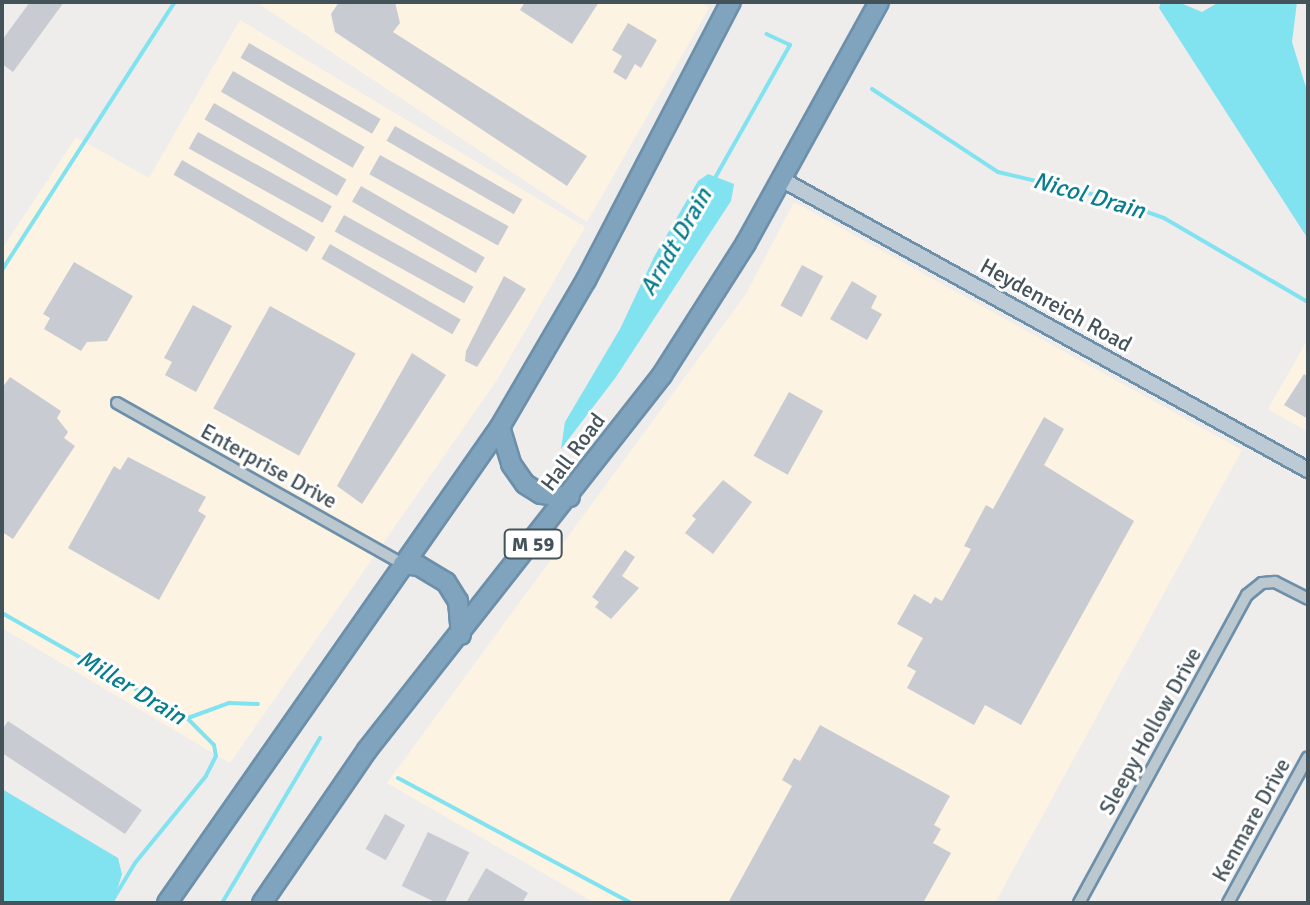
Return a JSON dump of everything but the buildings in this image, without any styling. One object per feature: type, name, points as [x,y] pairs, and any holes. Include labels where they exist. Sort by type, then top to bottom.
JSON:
[{"type":"highway","points":[[167,903],[500,427],[586,280],[731,2]]},
{"type":"highway","name":"Hall Road","points":[[262,903],[367,750],[570,497],[676,354],[781,179],[879,2]]},
{"type":"highway","points":[[500,427],[511,464],[525,484],[541,494],[570,497]]},
{"type":"highway","points":[[403,564],[419,566],[446,582],[458,601],[461,635]]},
{"type":"street","name":"Heydenreich Road","points":[[781,179],[1308,470]]},
{"type":"street","name":"Enterprise Drive","points":[[117,403],[403,564]]},
{"type":"street","name":"Sleepy Hollow Drive","points":[[1079,903],[1247,595],[1262,583],[1275,582],[1308,599]]},
{"type":"street","name":"Kenmare Drive","points":[[1228,903],[1308,757]]},
{"type":"shaded area","points":[[256,2],[701,2],[709,8],[587,222]]},
{"type":"shaded area","points":[[240,20],[585,227],[497,380],[230,763],[2,628],[2,249],[76,137],[149,178]]},
{"type":"shaded area","points":[[794,202],[1242,450],[995,903],[595,903],[387,783],[746,294]]},
{"type":"shaded area","points":[[1308,339],[1308,432],[1268,409]]},
{"type":"water","points":[[1161,2],[1178,2],[1202,12],[1219,2],[1297,2],[1292,42],[1308,94],[1308,239],[1159,8]]},
{"type":"water","points":[[708,174],[734,184],[731,201],[616,377],[561,449],[565,422],[620,329],[654,257],[698,181]]},
{"type":"water","points":[[2,789],[118,858],[122,874],[113,903],[2,903]]},
{"type":"waterway","name":"Miller Drain","points":[[2,270],[175,2]]},
{"type":"waterway","name":"Arndt Drain","points":[[715,178],[790,45],[766,34]]},
{"type":"waterway","name":"Nicol Drain","points":[[872,89],[998,172],[1105,197],[1164,218],[1308,302]]},
{"type":"waterway","name":"Miller Drain","points":[[2,613],[187,718],[214,745],[216,756],[206,776],[135,863],[111,903]]},
{"type":"waterway","name":"Arndt Drain","points":[[188,718],[229,703],[258,704]]},
{"type":"waterway","points":[[222,903],[320,738]]},
{"type":"waterway","name":"Arndt Drain","points":[[398,778],[631,903]]}]
